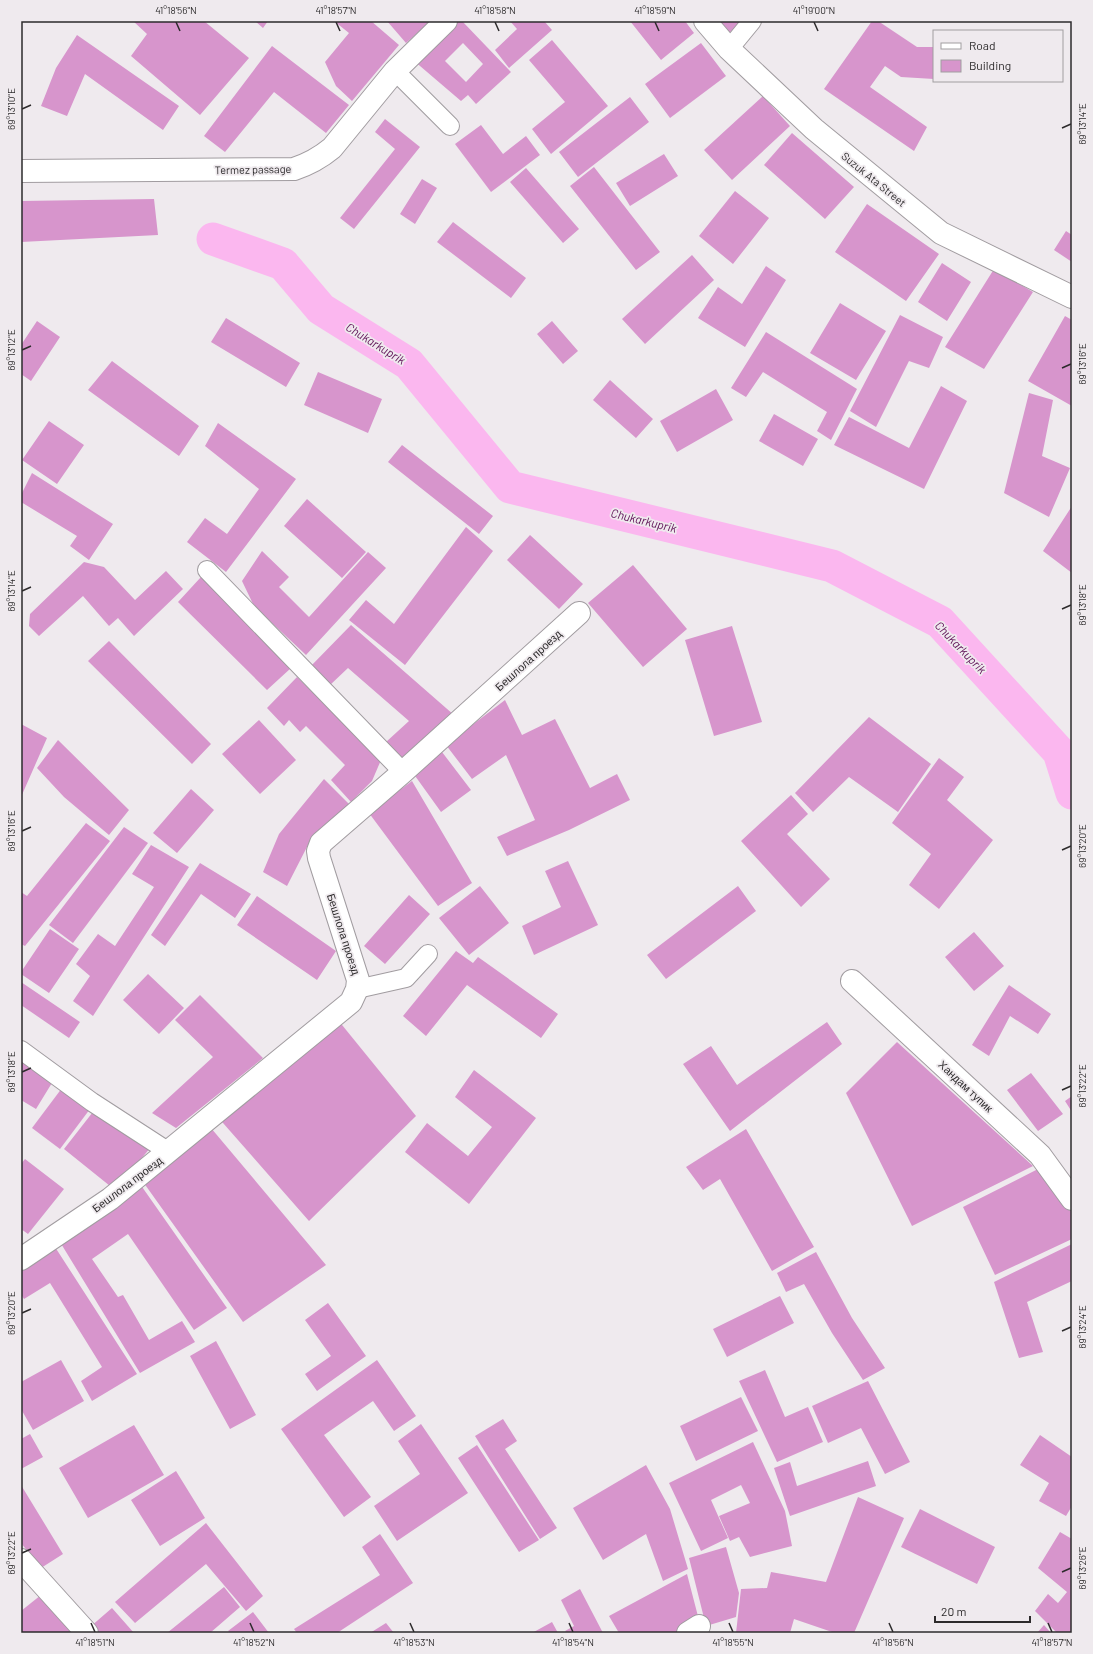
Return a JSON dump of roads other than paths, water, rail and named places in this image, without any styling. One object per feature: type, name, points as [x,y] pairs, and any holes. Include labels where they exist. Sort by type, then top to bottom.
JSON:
[{"type":"street","name":"Termez passage","points":[[21,171],[294,169],[321,157],[332,148],[395,71],[446,21]]},
{"type":"street","name":"Suzuk Ata Street","points":[[705,21],[729,49],[814,129],[941,233],[1072,297]]},
{"type":"street","name":"Бешлола проезд","points":[[21,1259],[110,1199],[351,1002],[357,989],[358,980],[319,858],[318,851],[321,843],[403,772],[580,613]]},
{"type":"street","name":"Хандам тупик","points":[[852,981],[1040,1155],[1072,1199]]},
{"type":"street","points":[[21,1560],[87,1633]]},
{"type":"lane","points":[[729,49],[752,21]]},
{"type":"lane","points":[[395,71],[450,126]]},
{"type":"lane","points":[[207,570],[403,772]]},
{"type":"lane","points":[[357,989],[406,978],[428,954]]},
{"type":"lane","points":[[21,1050],[92,1102],[169,1152]]},
{"type":"waterway","name":"Chukarkuprik","points":[[213,239],[283,264],[321,309],[409,364],[510,487],[832,566],[940,622],[1059,752],[1072,793]]}]
